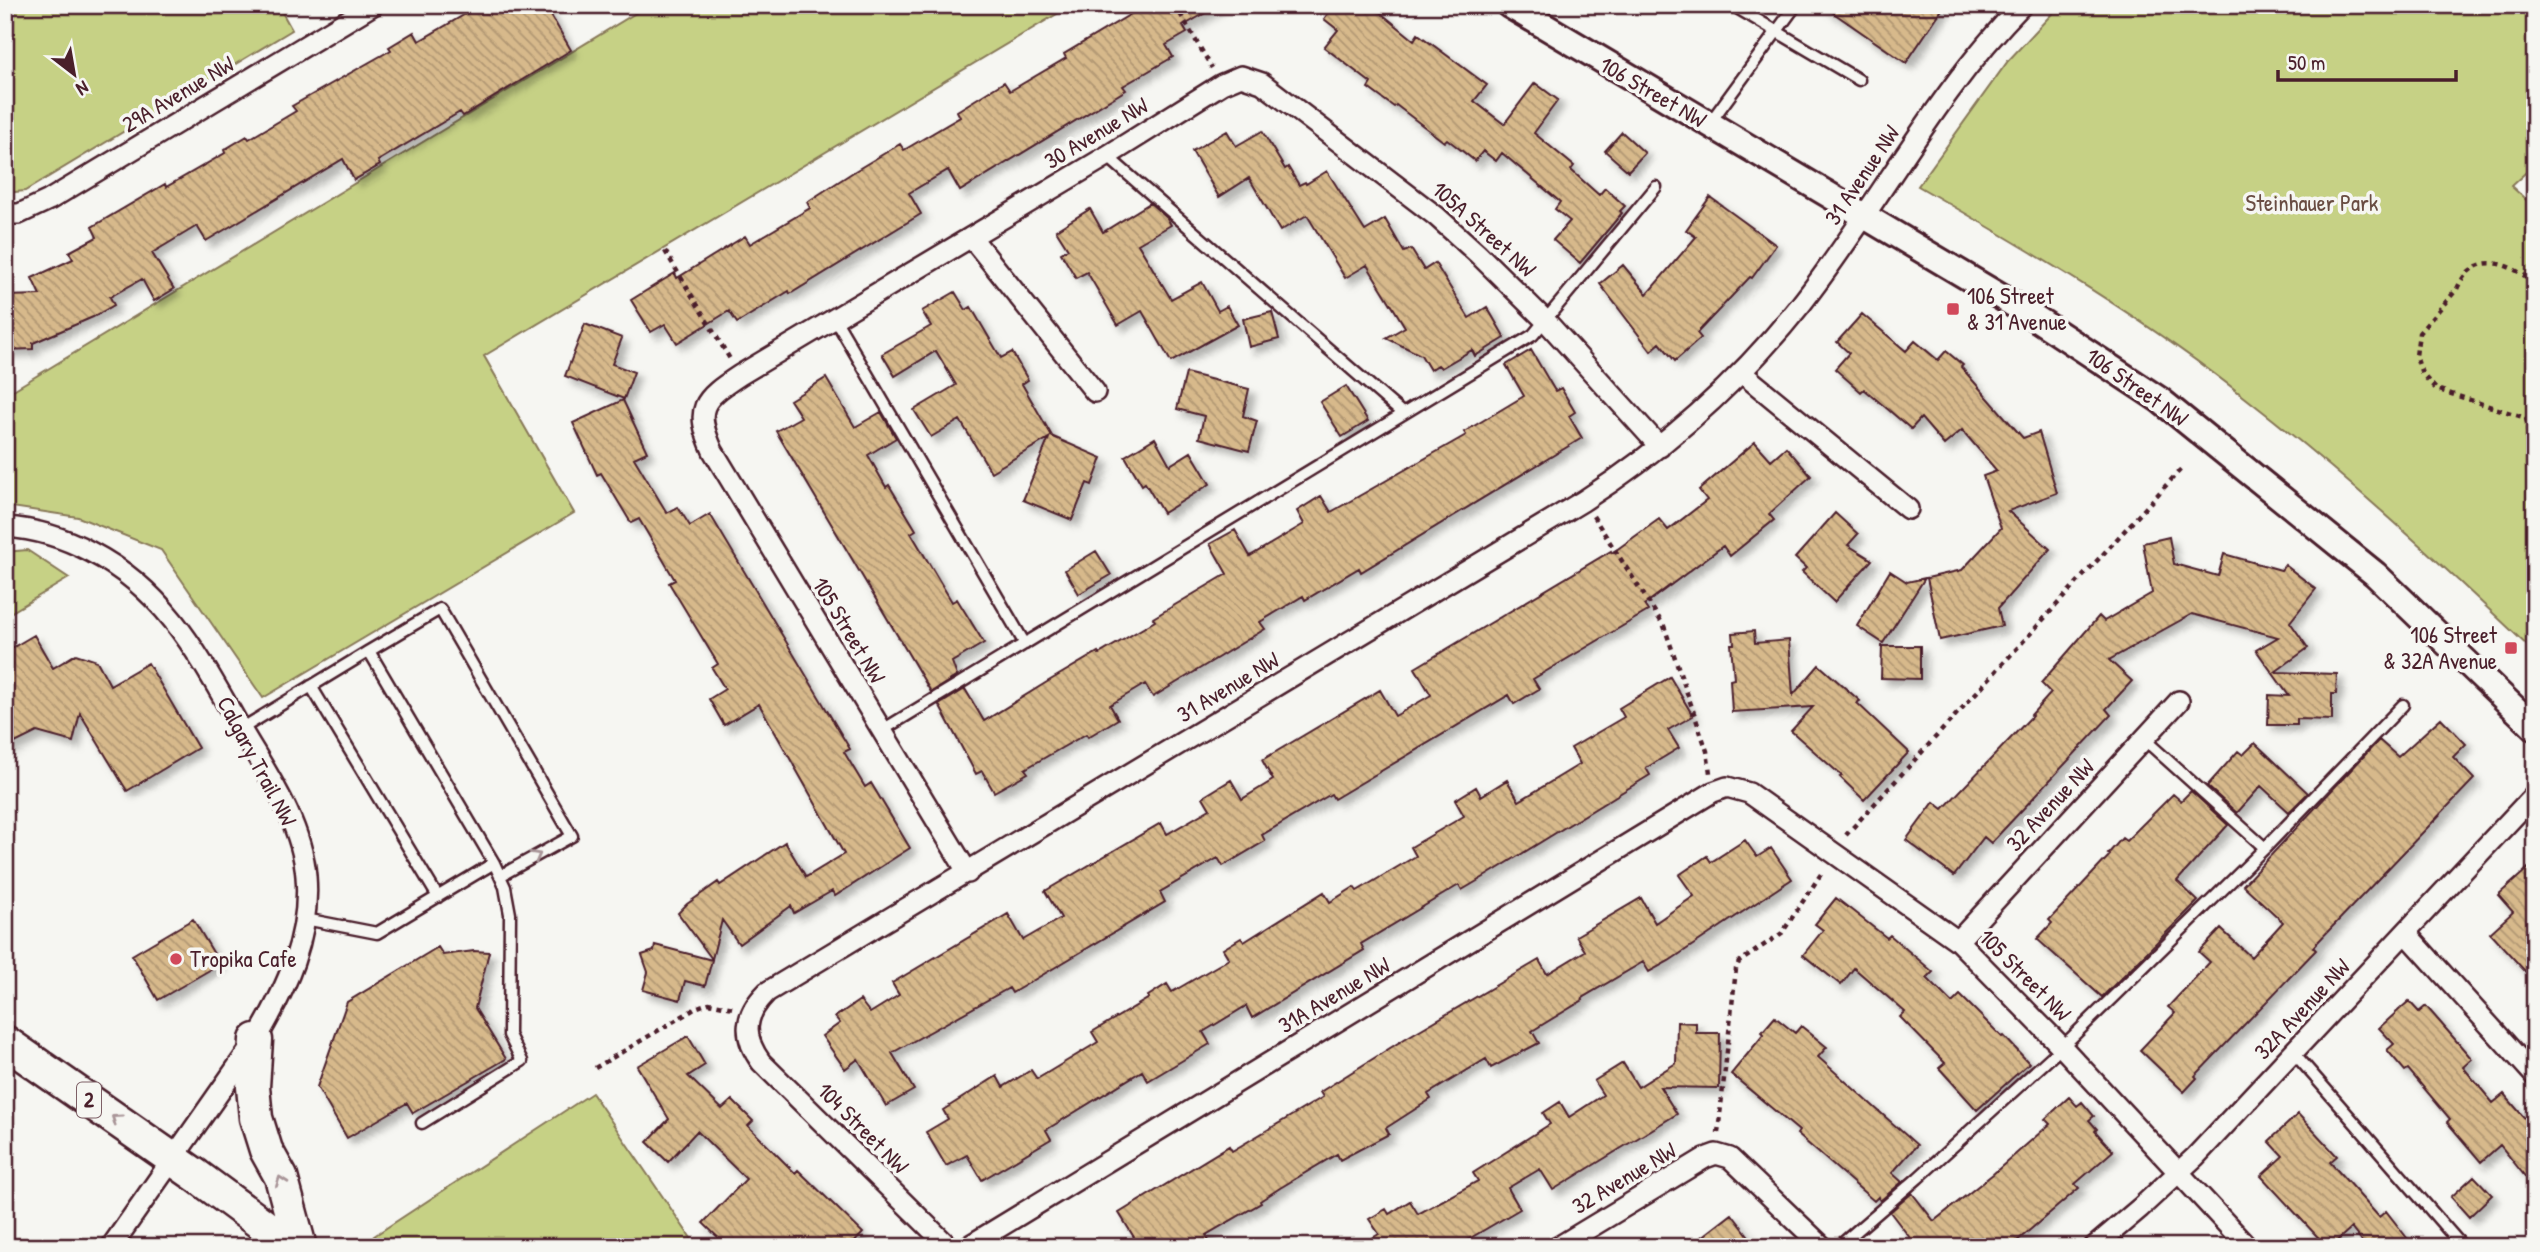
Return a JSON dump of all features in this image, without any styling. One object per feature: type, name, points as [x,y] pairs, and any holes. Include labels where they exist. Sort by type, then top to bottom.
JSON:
[{"type":"highway","points":[[256,1040],[253,1087],[256,1118],[266,1150],[281,1177],[300,1247]]},
{"type":"highway","name":"2","points":[[5,1042],[172,1158],[293,1247]]},
{"type":"street","name":"29A Avenue NW","points":[[5,214],[19,214],[49,200],[373,5]]},
{"type":"street","name":"106 Street NW","points":[[1509,5],[2028,313],[2160,400],[2375,574],[2535,728]]},
{"type":"street","name":"31 Avenue NW","points":[[751,1012],[767,992],[1583,501],[1660,447],[1742,373],[1803,302],[1944,99],[2022,5]]},
{"type":"street","name":"30 Avenue NW","points":[[703,407],[712,396],[740,375],[1107,156],[1222,84],[1241,76],[1249,77]]},
{"type":"street","name":"105A Street NW","points":[[1249,77],[1276,93],[1436,216],[1545,320],[1660,447]]},
{"type":"street","points":[[971,237],[1095,391]]},
{"type":"street","points":[[1742,373],[1908,509]]},
{"type":"street","name":"105 Street NW","points":[[703,407],[702,421],[713,451],[968,873]]},
{"type":"street","name":"Calgary Trail NW","points":[[5,527],[58,537],[81,546],[105,559],[147,590],[184,635],[273,782],[300,844],[306,873],[305,919],[295,962],[276,1006],[256,1040],[172,1158]]},
{"type":"street","name":"32 Avenue NW","points":[[1958,942],[2179,701]]},
{"type":"street","name":"105 Street NW","points":[[1720,790],[1749,793],[1958,942],[2062,1047],[2248,1247]]},
{"type":"street","name":"31A Avenue NW","points":[[967,1247],[1720,790]]},
{"type":"street","name":"32A Avenue NW","points":[[2094,1247],[2179,1173],[2294,1054],[2535,793]]},
{"type":"street","points":[[2406,933],[2535,1076]]},
{"type":"street","name":"104 Street NW","points":[[751,1012],[747,1026],[749,1039],[761,1062],[949,1247]]},
{"type":"street","points":[[1716,1154],[1730,1158],[1823,1247]]},
{"type":"street","name":"32 Avenue NW","points":[[1558,1247],[1705,1157],[1716,1154]]},
{"type":"street","points":[[110,1247],[172,1158]]},
{"type":"lane","points":[[1732,5],[1859,80]]},
{"type":"lane","points":[[1709,124],[1796,5]]},
{"type":"lane","points":[[1107,156],[1403,414]]},
{"type":"lane","points":[[881,731],[1533,335],[1656,187]]},
{"type":"lane","points":[[835,320],[1025,644]]},
{"type":"lane","points":[[241,729],[440,609],[572,835],[500,876]]},
{"type":"lane","points":[[369,651],[494,863],[505,887],[510,914],[509,1035],[522,1061],[422,1123]]},
{"type":"lane","points":[[311,686],[438,897]]},
{"type":"lane","points":[[1838,1247],[2062,1047],[2265,848],[2403,705]]},
{"type":"lane","points":[[2144,739],[2265,848]]},
{"type":"lane","points":[[305,919],[377,933],[494,863]]},
{"type":"lane","points":[[2294,1054],[2463,1247]]},
{"type":"path","points":[[1175,5],[1222,84]]},
{"type":"path","points":[[665,251],[740,375]]},
{"type":"path","points":[[2535,285],[2520,271],[2504,264],[2491,262],[2477,267],[2419,332],[2416,356],[2422,374],[2435,389],[2526,418],[2527,442],[2530,457],[2535,464]]},
{"type":"path","points":[[1846,835],[2181,469]]},
{"type":"path","points":[[1583,501],[1664,626],[1720,790]]},
{"type":"path","points":[[1716,1154],[1739,961],[1782,933],[1825,868]]},
{"type":"path","points":[[595,1068],[703,1004],[716,1004],[751,1012]]},
{"type":"green space","points":[[5,5],[278,5],[292,30],[25,191],[5,193]]},
{"type":"green space","points":[[649,5],[1072,5],[484,356],[574,513],[263,698],[161,550],[78,517],[5,506],[5,395]]},
{"type":"green space","name":"Steinhauer Park","points":[[2060,5],[2535,5],[2535,164],[2511,186],[2535,208],[2535,653],[2361,493],[2213,373],[2089,288],[1918,186],[2008,61]]},
{"type":"green space","points":[[27,550],[69,578],[5,616],[5,552]]},
{"type":"green space","points":[[592,1093],[697,1247],[387,1247],[374,1236]]},
{"type":"building","points":[[481,5],[545,5],[571,50],[463,116],[460,112],[378,161],[380,165],[354,180],[343,159],[206,241],[197,226],[152,253],[174,289],[154,301],[142,279],[110,297],[114,305],[33,343],[33,349],[5,350],[5,296],[40,295],[32,278],[73,259],[69,252],[97,237],[92,227],[225,153],[224,150],[247,136],[249,139],[296,111],[292,106],[391,50],[389,47],[414,32],[419,41]]},
{"type":"building","points":[[1146,5],[1219,5],[1183,26],[1187,33],[1166,45],[1173,57],[1123,86],[1126,90],[960,191],[948,170],[909,193],[921,214],[790,294],[789,291],[737,323],[729,311],[677,343],[665,324],[651,332],[631,300],[675,273],[677,278],[745,236],[750,244],[810,208],[807,202],[855,171],[900,144],[904,150],[960,117],[957,111],[1004,82],[1010,91],[1066,58],[1064,54]]},
{"type":"building","points":[[1334,5],[1371,5],[1414,40],[1418,34],[1487,85],[1474,101],[1504,124],[1535,83],[1558,100],[1534,133],[1574,166],[1571,170],[1599,195],[1605,188],[1625,206],[1580,263],[1553,240],[1570,221],[1555,209],[1560,202],[1502,153],[1496,161],[1483,151],[1475,161],[1447,139],[1444,142],[1396,105],[1394,107],[1368,88],[1371,83],[1324,47],[1338,30],[1324,19]]},
{"type":"building","points":[[1822,5],[1945,5],[1906,63]]},
{"type":"building","points":[[1227,131],[1236,146],[1262,131],[1285,169],[1288,167],[1299,185],[1305,182],[1306,184],[1327,171],[1365,231],[1385,219],[1404,252],[1411,249],[1424,270],[1435,263],[1469,318],[1487,307],[1505,338],[1475,356],[1472,350],[1441,368],[1438,365],[1430,370],[1421,355],[1386,338],[1405,327],[1367,265],[1345,278],[1307,215],[1280,231],[1249,178],[1219,197],[1192,151]]},
{"type":"building","points":[[1622,132],[1645,153],[1628,171],[1605,151]]},
{"type":"building","points":[[1710,197],[1776,245],[1752,278],[1750,277],[1697,333],[1701,338],[1675,361],[1660,343],[1651,351],[1600,284],[1623,265],[1647,294],[1696,237],[1686,230]]},
{"type":"building","points":[[1150,203],[1171,225],[1138,244],[1171,299],[1202,282],[1218,311],[1227,306],[1238,325],[1171,362],[1142,311],[1118,325],[1087,272],[1076,278],[1061,253],[1068,249],[1056,230],[1090,209],[1103,232]]},
{"type":"building","points":[[955,292],[966,310],[971,307],[1001,358],[1012,352],[1028,380],[1022,384],[1051,436],[1102,458],[1092,485],[1087,483],[1072,520],[1023,500],[1049,438],[991,472],[960,420],[931,437],[914,410],[956,385],[936,351],[895,376],[882,354],[931,326],[922,311]]},
{"type":"building","points":[[1272,312],[1279,339],[1249,347],[1243,319]]},
{"type":"building","points":[[1862,314],[1906,351],[1915,341],[1938,360],[1946,351],[1963,365],[1961,367],[2023,438],[2039,432],[2057,493],[2008,511],[2050,549],[1998,608],[2002,626],[1940,640],[1927,578],[1962,570],[2001,528],[1983,476],[1997,471],[1962,430],[1944,445],[1921,418],[1911,429],[1864,389],[1861,392],[1835,369],[1849,353],[1837,342]]},
{"type":"building","points":[[585,324],[622,338],[612,364],[634,372],[624,399],[565,376]]},
{"type":"building","points":[[1531,350],[1555,391],[1561,388],[1575,412],[1569,416],[1582,438],[1361,572],[1359,568],[1305,600],[1303,596],[1260,622],[1265,629],[1153,697],[1145,684],[1110,705],[1118,719],[1025,769],[1028,773],[994,792],[982,771],[976,774],[939,705],[965,689],[984,721],[1155,621],[1153,618],[1227,574],[1210,544],[1235,530],[1250,556],[1304,524],[1297,511],[1321,496],[1331,512],[1466,435],[1464,432],[1524,396],[1506,365]]},
{"type":"building","points":[[1186,373],[1249,389],[1243,416],[1257,421],[1249,451],[1199,438],[1204,416],[1177,409]]},
{"type":"building","points":[[826,378],[855,427],[881,412],[896,438],[868,455],[916,530],[911,533],[952,602],[957,599],[984,643],[952,662],[957,676],[931,692],[776,431],[801,417],[790,400]]},
{"type":"building","points":[[1346,386],[1368,421],[1342,437],[1320,402]]},
{"type":"building","points":[[623,400],[647,452],[634,458],[667,513],[678,507],[690,526],[710,514],[850,749],[844,752],[865,787],[871,783],[910,848],[835,896],[832,891],[794,913],[791,906],[739,944],[722,920],[712,959],[678,913],[687,904],[785,842],[806,877],[844,854],[759,704],[724,725],[709,699],[725,689],[712,668],[718,664],[669,583],[675,580],[639,519],[631,523],[601,473],[597,475],[573,423]]},
{"type":"building","points":[[1155,438],[1170,465],[1191,452],[1210,484],[1163,513],[1125,456]]},
{"type":"building","points":[[1755,442],[1771,460],[1786,447],[1811,476],[1769,514],[1774,520],[1730,556],[1723,546],[1644,605],[1648,611],[1533,679],[1539,689],[1514,704],[1509,695],[1334,799],[1331,794],[1262,835],[1265,841],[1223,866],[1218,858],[1160,892],[1165,902],[1012,993],[1009,988],[892,1053],[914,1090],[886,1106],[858,1059],[845,1069],[822,1036],[840,1023],[835,1017],[860,1000],[870,1013],[899,995],[892,983],[1008,914],[1023,940],[1061,918],[1045,891],[1161,823],[1167,834],[1210,809],[1203,797],[1231,780],[1242,799],[1273,780],[1262,760],[1380,690],[1395,716],[1431,695],[1415,668],[1611,551],[1612,553],[1659,519],[1668,530],[1707,500],[1699,490]]},
{"type":"building","points":[[1835,513],[1858,534],[1848,545],[1872,560],[1834,602],[1802,572],[1806,568],[1795,558]]},
{"type":"building","points":[[2169,537],[2174,564],[2218,576],[2224,554],[2281,570],[2285,565],[2316,589],[2290,622],[2308,648],[2275,672],[2337,674],[2336,694],[2332,694],[2332,720],[2297,719],[2297,725],[2268,725],[2269,695],[2289,696],[2256,650],[2278,637],[2192,614],[2109,660],[2132,681],[2106,709],[2111,715],[1991,843],[1984,837],[1954,876],[1906,840],[1934,802],[1943,809],[2032,716],[2051,693],[2041,683],[2099,616],[2104,621],[2152,593],[2143,543]]},
{"type":"building","points":[[1096,551],[1111,575],[1079,594],[1065,570]]},
{"type":"building","points":[[1890,571],[1907,582],[1925,578],[1883,643],[1857,626]]},
{"type":"building","points":[[1754,631],[1755,643],[1789,640],[1793,695],[1819,665],[1860,701],[1857,703],[1909,752],[1864,800],[1840,777],[1842,776],[1791,731],[1813,707],[1732,712],[1730,680],[1734,679],[1731,644],[1734,644],[1733,633]]},
{"type":"building","points":[[34,635],[53,668],[76,654],[97,661],[110,685],[148,663],[198,748],[127,791],[80,713],[73,742],[37,732],[5,748],[5,652]]},
{"type":"building","points":[[1882,646],[1920,646],[1920,679],[1881,678]]},
{"type":"building","points":[[1670,677],[1693,716],[1668,730],[1679,748],[1646,768],[1650,775],[1462,890],[1459,885],[1361,944],[1364,950],[1252,1018],[1246,1006],[1203,1032],[1210,1044],[1148,1081],[1142,1071],[1046,1130],[1051,1139],[982,1180],[967,1155],[946,1166],[926,1132],[948,1119],[943,1110],[997,1076],[1003,1087],[1031,1070],[1037,1079],[1098,1042],[1092,1032],[1167,984],[1172,992],[1229,959],[1223,949],[1241,938],[1244,942],[1324,892],[1330,902],[1354,887],[1357,891],[1416,856],[1411,847],[1464,816],[1455,800],[1476,787],[1481,796],[1507,780],[1519,801],[1580,764],[1571,748],[1624,717],[1619,708]]},
{"type":"building","points":[[2441,718],[2466,744],[2453,757],[2474,779],[2313,947],[2316,950],[2195,1076],[2197,1078],[2184,1092],[2140,1050],[2175,1013],[2168,1007],[2210,962],[2199,952],[2221,929],[2251,957],[2283,922],[2243,885],[2379,740],[2398,757]]},
{"type":"building","points":[[2255,743],[2308,793],[2289,812],[2261,786],[2237,813],[2207,786],[2238,751],[2243,755]]},
{"type":"building","points":[[2191,791],[2228,825],[2177,881],[2198,901],[2102,997],[2037,939],[2052,923],[2049,920],[2110,855],[2108,854],[2122,838],[2126,841],[2173,794],[2181,801]]},
{"type":"building","points":[[1745,840],[1757,857],[1771,848],[1792,879],[1669,961],[1649,972],[1643,962],[1582,998],[1583,1000],[1532,1031],[1539,1043],[1491,1068],[1486,1059],[1428,1094],[1431,1099],[1386,1128],[1389,1134],[1340,1160],[1337,1154],[1206,1235],[1209,1241],[1198,1247],[1140,1247],[1119,1213],[1229,1146],[1232,1151],[1323,1097],[1320,1092],[1539,960],[1547,974],[1585,951],[1576,936],[1641,898],[1655,923],[1694,896],[1679,875],[1707,856],[1711,862]]},
{"type":"building","points":[[2535,862],[2535,982],[2490,933],[2513,912],[2498,895]]},
{"type":"building","points":[[1836,898],[1887,938],[1890,935],[1933,972],[1927,978],[1952,1003],[1960,995],[2029,1063],[1977,1110],[1939,1068],[1945,1063],[1900,1017],[1905,1012],[1854,968],[1841,985],[1803,955],[1823,930],[1815,924]]},
{"type":"building","name":"Tropika Cafe","points":[[193,919],[220,964],[158,1000],[132,955]]},
{"type":"building","points":[[655,945],[712,960],[705,986],[685,981],[680,1000],[643,990],[648,972],[642,955],[654,951]]},
{"type":"building","points":[[438,947],[443,955],[489,952],[475,1008],[506,1059],[413,1113],[407,1103],[347,1138],[317,1087],[347,1002]]},
{"type":"building","points":[[2409,1001],[2419,1012],[2426,1006],[2472,1059],[2463,1067],[2493,1103],[2504,1094],[2535,1130],[2535,1189],[2500,1145],[2481,1162],[2447,1122],[2450,1119],[2408,1069],[2405,1071],[2387,1050],[2394,1044],[2379,1028]]},
{"type":"building","points":[[1775,1017],[1795,1033],[1801,1026],[1827,1047],[1818,1057],[1917,1145],[1892,1173],[1902,1182],[1880,1201],[1878,1197],[1874,1201],[1797,1134],[1799,1131],[1731,1074]]},
{"type":"building","points":[[1677,1022],[1696,1023],[1696,1033],[1720,1033],[1719,1088],[1660,1087],[1677,1114],[1553,1190],[1540,1169],[1508,1188],[1520,1209],[1455,1247],[1357,1247],[1379,1234],[1369,1219],[1386,1209],[1389,1214],[1410,1201],[1418,1214],[1478,1181],[1473,1173],[1550,1124],[1543,1113],[1560,1102],[1569,1117],[1603,1095],[1594,1081],[1623,1063],[1638,1087],[1676,1063]]},
{"type":"building","points":[[688,1036],[705,1065],[688,1076],[722,1109],[732,1100],[753,1121],[748,1126],[795,1173],[798,1170],[863,1233],[850,1247],[728,1247],[703,1223],[746,1179],[697,1131],[668,1162],[647,1142],[669,1119],[637,1066]]},
{"type":"building","points":[[2069,1097],[2077,1106],[2082,1102],[2094,1116],[2089,1120],[2113,1151],[2075,1184],[2079,1188],[2010,1247],[1917,1247],[1890,1212],[1912,1193],[1934,1221],[2050,1124],[2045,1119]]},
{"type":"building","points":[[2298,1114],[2337,1156],[2330,1162],[2379,1217],[2386,1211],[2414,1247],[2366,1247],[2351,1228],[2327,1247],[2261,1176],[2283,1156],[2269,1141]]},
{"type":"building","points":[[2474,1176],[2492,1195],[2469,1217],[2451,1197]]},
{"type":"building","points":[[1732,1214],[1757,1247],[1689,1247]]},
{"type":"place","name":"106 Street & 31 Avenue","points":[[1953,309]]},
{"type":"place","name":"106 Street & 32A Avenue","points":[[2511,648]]},
{"type":"place","name":"Tropika Cafe","points":[[176,959]]}]
